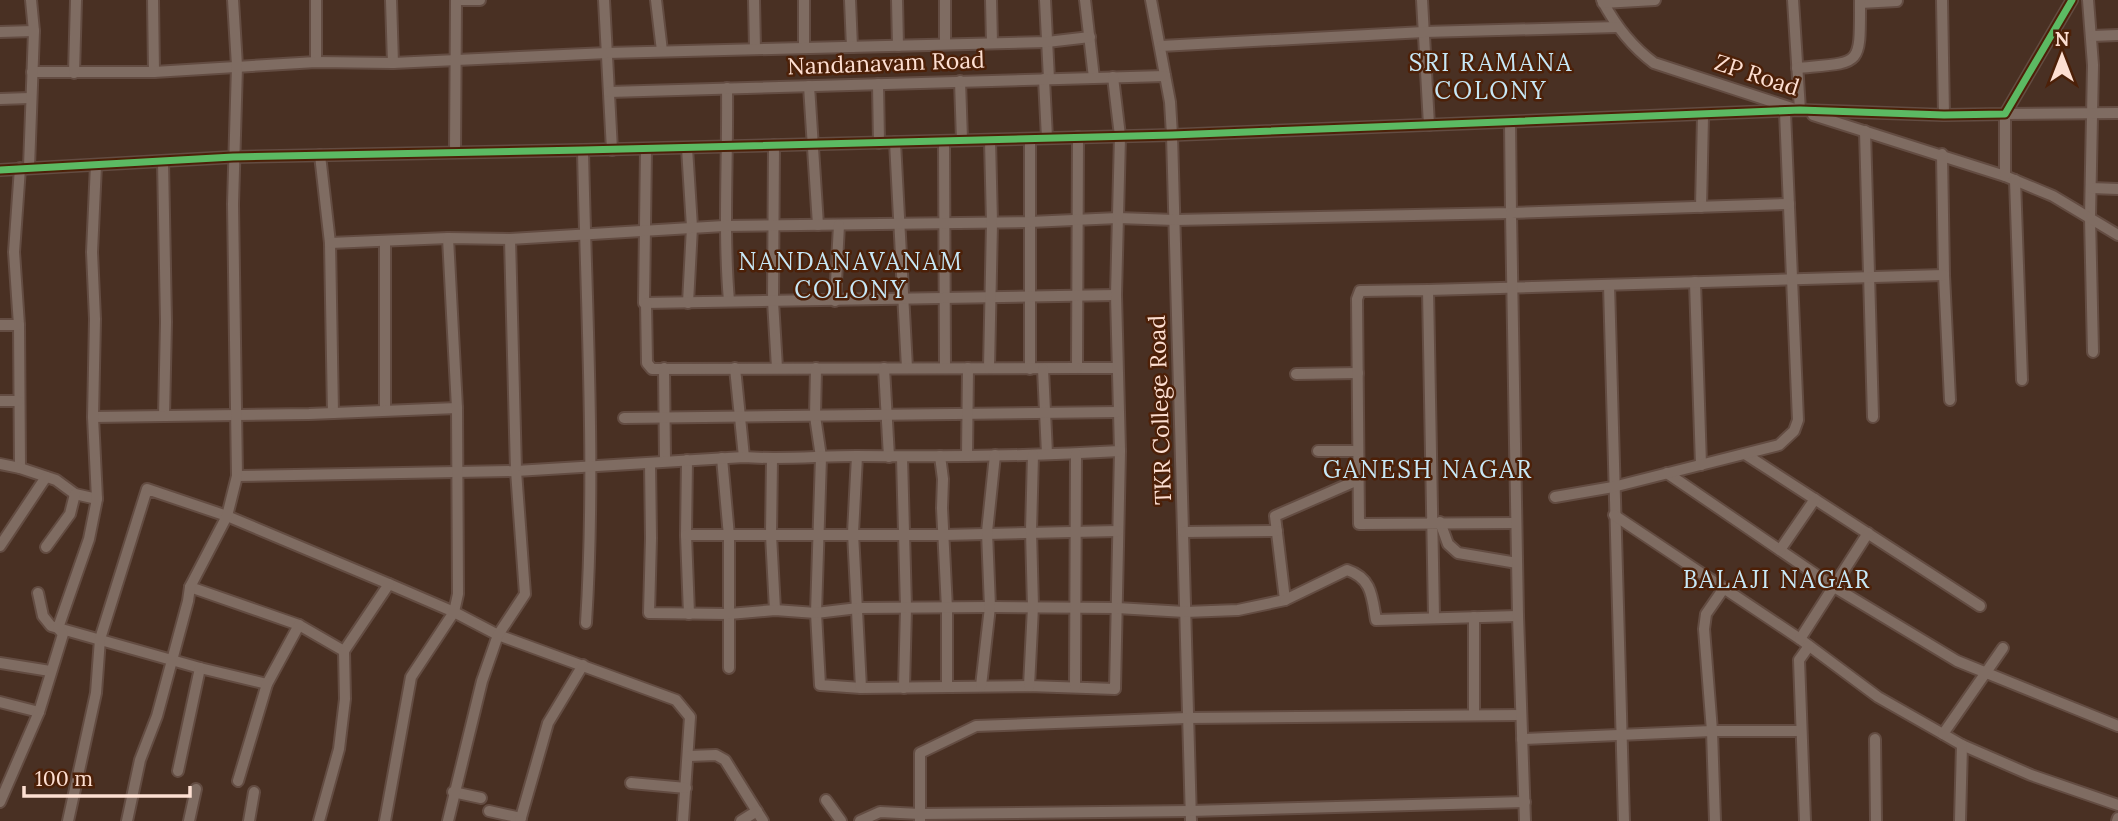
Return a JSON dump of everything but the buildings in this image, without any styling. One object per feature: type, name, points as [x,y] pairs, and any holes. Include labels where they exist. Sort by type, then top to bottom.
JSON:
[{"type":"street","points":[[20,468],[19,325],[14,252],[25,168],[33,72],[32,0]]},
{"type":"street","points":[[74,73],[76,0]]},
{"type":"street","points":[[153,0],[154,72]]},
{"type":"street","points":[[127,821],[140,760],[157,716],[190,587],[227,516],[237,476],[233,157],[237,66],[233,0]]},
{"type":"street","points":[[316,0],[316,62]]},
{"type":"street","points":[[391,0],[393,63]]},
{"type":"street","points":[[455,152],[456,0],[480,0]]},
{"type":"street","points":[[604,0],[612,150]]},
{"type":"street","points":[[656,0],[662,51]]},
{"type":"street","points":[[754,0],[755,49]]},
{"type":"street","points":[[804,0],[804,48]]},
{"type":"street","points":[[850,0],[852,47]]},
{"type":"street","points":[[897,0],[898,46]]},
{"type":"street","points":[[945,0],[945,44]]},
{"type":"street","points":[[991,0],[992,43]]},
{"type":"street","points":[[1045,0],[1046,138]]},
{"type":"street","points":[[1085,0],[1094,78]]},
{"type":"street","name":"TKR College Road","points":[[1151,0],[1170,102],[1172,135],[1190,816]]},
{"type":"street","points":[[1422,0],[1429,125]]},
{"type":"street","points":[[1602,1],[1655,0]]},
{"type":"street","points":[[1793,0],[1800,110]]},
{"type":"street","points":[[1942,0],[1944,115]]},
{"type":"street","points":[[2022,380],[2005,114],[2072,0]]},
{"type":"street","points":[[2088,0],[2092,36],[2090,217],[2093,352]]},
{"type":"street","name":"ZP Road","points":[[1602,1],[1636,49],[1654,63],[2010,178],[2053,196],[2118,235]]},
{"type":"street","points":[[1797,68],[1834,65],[1854,58],[1860,48],[1860,1],[1897,1]]},
{"type":"street","points":[[1161,46],[1424,32],[1618,27]]},
{"type":"street","points":[[0,32],[34,31]]},
{"type":"street","points":[[2092,36],[2118,35]]},
{"type":"street","points":[[33,72],[154,72],[316,62],[393,63],[662,51],[1047,42],[1090,37]]},
{"type":"street","name":"Nandanavam Road","points":[[609,92],[1165,76]]},
{"type":"street","points":[[817,368],[816,416],[821,457],[817,613],[820,685],[861,688],[1029,686],[1115,689],[1119,452],[1116,295],[1120,136],[1113,77]]},
{"type":"street","points":[[960,82],[962,140]]},
{"type":"street","points":[[878,84],[879,143]]},
{"type":"street","points":[[809,86],[818,225]]},
{"type":"street","points":[[727,88],[724,226],[729,300]]},
{"type":"street","points":[[0,99],[30,98]]},
{"type":"street","points":[[0,170],[233,157],[1172,135],[1703,116],[1800,110],[1944,115],[2118,113]]},
{"type":"street","points":[[1555,497],[1613,487],[1779,445],[1794,431],[1798,420],[1785,112]]},
{"type":"street","points":[[1701,207],[1703,116]]},
{"type":"street","points":[[1510,123],[1516,523],[1525,821]]},
{"type":"street","points":[[1865,131],[1867,278],[1873,416]]},
{"type":"street","points":[[1077,369],[1078,137]]},
{"type":"street","points":[[1030,139],[1030,369]]},
{"type":"street","points":[[989,369],[992,296],[990,140]]},
{"type":"street","points":[[944,141],[945,369]]},
{"type":"street","points":[[895,142],[907,368]]},
{"type":"street","points":[[774,145],[772,226],[776,368]]},
{"type":"street","points":[[687,148],[692,227],[688,303]]},
{"type":"street","points":[[646,149],[644,230],[647,363],[652,369],[1116,368]]},
{"type":"street","points":[[583,150],[589,466],[589,579],[586,623]]},
{"type":"street","points":[[1942,154],[1950,401]]},
{"type":"street","points":[[320,155],[330,243],[333,413]]},
{"type":"street","points":[[163,161],[166,321],[164,416]]},
{"type":"street","points":[[58,628],[89,539],[97,499],[93,417],[95,319],[92,252],[96,165]]},
{"type":"street","points":[[2091,188],[2118,189]]},
{"type":"street","points":[[330,243],[448,238],[510,239],[724,226],[992,223],[1118,218],[1175,220],[1789,204]]},
{"type":"street","points":[[835,301],[839,225]]},
{"type":"street","points":[[384,821],[411,677],[454,612],[458,594],[457,408],[448,238]]},
{"type":"street","points":[[448,821],[482,681],[498,635],[525,594],[516,471],[510,239]]},
{"type":"street","points":[[385,242],[385,410]]},
{"type":"street","points":[[0,251],[14,252]]},
{"type":"street","points":[[1516,523],[1359,524],[1357,299],[1360,291],[1944,275]]},
{"type":"street","points":[[1695,282],[1701,465]]},
{"type":"street","points":[[1609,285],[1624,821]]},
{"type":"street","points":[[1429,290],[1436,522],[1434,617]]},
{"type":"street","points":[[646,303],[1116,295]]},
{"type":"street","points":[[0,325],[19,325]]},
{"type":"street","points":[[735,368],[744,457]]},
{"type":"street","points":[[884,368],[889,457]]},
{"type":"street","points":[[664,369],[666,460]]},
{"type":"street","points":[[967,456],[968,369]]},
{"type":"street","points":[[1043,369],[1047,454]]},
{"type":"street","points":[[1296,374],[1357,373]]},
{"type":"street","points":[[0,401],[18,401]]},
{"type":"street","points":[[93,417],[457,408]]},
{"type":"street","points":[[624,418],[1118,412]]},
{"type":"street","points":[[1318,451],[1357,451]]},
{"type":"street","points":[[237,476],[516,471],[744,457],[772,459],[1119,452]]},
{"type":"street","points":[[1075,687],[1076,454]]},
{"type":"street","points":[[1745,454],[1980,606]]},
{"type":"street","points":[[981,686],[990,607],[988,533],[995,455]]},
{"type":"street","points":[[1029,686],[1033,607],[1033,455]]},
{"type":"street","points":[[857,456],[853,533],[861,688]]},
{"type":"street","points":[[940,456],[947,608],[947,687]]},
{"type":"street","points":[[902,457],[906,608],[904,688]]},
{"type":"street","points":[[722,458],[729,536],[729,668]]},
{"type":"street","points":[[772,459],[771,535],[775,610]]},
{"type":"street","points":[[687,460],[689,614]]},
{"type":"street","points":[[650,463],[649,614],[729,614],[775,610],[817,613],[858,608],[990,607],[1117,608],[1185,612],[1238,610],[1285,600],[1347,570],[1359,574],[1370,590],[1377,620],[1518,616]]},
{"type":"street","points":[[1,466],[20,468],[56,480],[75,494],[97,499]]},
{"type":"street","points":[[1667,473],[1833,587],[1958,661],[2118,726]]},
{"type":"street","points":[[0,546],[46,477]]},
{"type":"street","points":[[1285,600],[1275,516],[1358,480]]},
{"type":"street","points":[[68,821],[96,693],[100,639],[147,489],[227,516],[454,612],[498,635],[676,700],[690,717],[683,821]]},
{"type":"street","points":[[46,547],[70,514],[75,494]]},
{"type":"street","points":[[1780,550],[1815,499]]},
{"type":"street","points":[[1614,515],[1804,642],[1878,697],[1962,745],[2031,775],[2118,805]]},
{"type":"street","points":[[1436,522],[1448,544],[1458,553],[1517,563]]},
{"type":"street","points":[[686,535],[944,535],[1118,531]]},
{"type":"street","points":[[1184,532],[1277,531]]},
{"type":"street","points":[[1805,821],[1799,660],[1804,642],[1833,587],[1868,533]]},
{"type":"street","points":[[319,821],[339,749],[345,699],[344,651],[389,584]]},
{"type":"street","points":[[190,587],[299,625],[344,651]]},
{"type":"street","points":[[1715,821],[1712,731],[1704,629],[1706,614],[1724,588]]},
{"type":"street","points":[[38,593],[43,616],[51,626],[267,684]]},
{"type":"street","points":[[1474,617],[1474,715]]},
{"type":"street","points":[[238,781],[267,684],[299,625]]},
{"type":"street","points":[[0,802],[39,712],[63,635],[58,628]]},
{"type":"street","points":[[1943,734],[2003,648]]},
{"type":"street","points":[[0,663],[50,671]]},
{"type":"street","points":[[489,811],[521,820],[548,723],[583,665]]},
{"type":"street","points":[[178,771],[200,668]]},
{"type":"street","points":[[0,702],[39,712]]},
{"type":"street","points":[[920,818],[920,753],[976,726],[1187,718],[1521,715]]},
{"type":"street","points":[[1522,739],[1712,731],[1800,731]]},
{"type":"street","points":[[1875,739],[1877,821]]},
{"type":"street","points":[[1960,821],[1962,745]]},
{"type":"street","points":[[689,756],[716,755],[725,760],[760,816],[741,821]]},
{"type":"street","points":[[631,783],[686,788]]},
{"type":"street","points":[[189,821],[196,789]]},
{"type":"street","points":[[249,821],[254,792]]},
{"type":"street","points":[[453,792],[481,798]]},
{"type":"street","points":[[826,800],[841,821]]},
{"type":"street","points":[[860,821],[880,812],[920,818],[1190,816],[1525,802]]},
{"type":"cycle path","points":[[0,170],[233,157],[1172,135],[1800,110],[1944,115],[2005,114],[2072,0]]},
{"type":"district","name":"SRI RAMANA COLONY","points":[[1491,77]]},
{"type":"district","name":"NANDANAVANAM COLONY","points":[[851,276]]},
{"type":"district","name":"GANESH NAGAR","points":[[1428,470]]},
{"type":"district","name":"BALAJI NAGAR","points":[[1777,580]]}]
